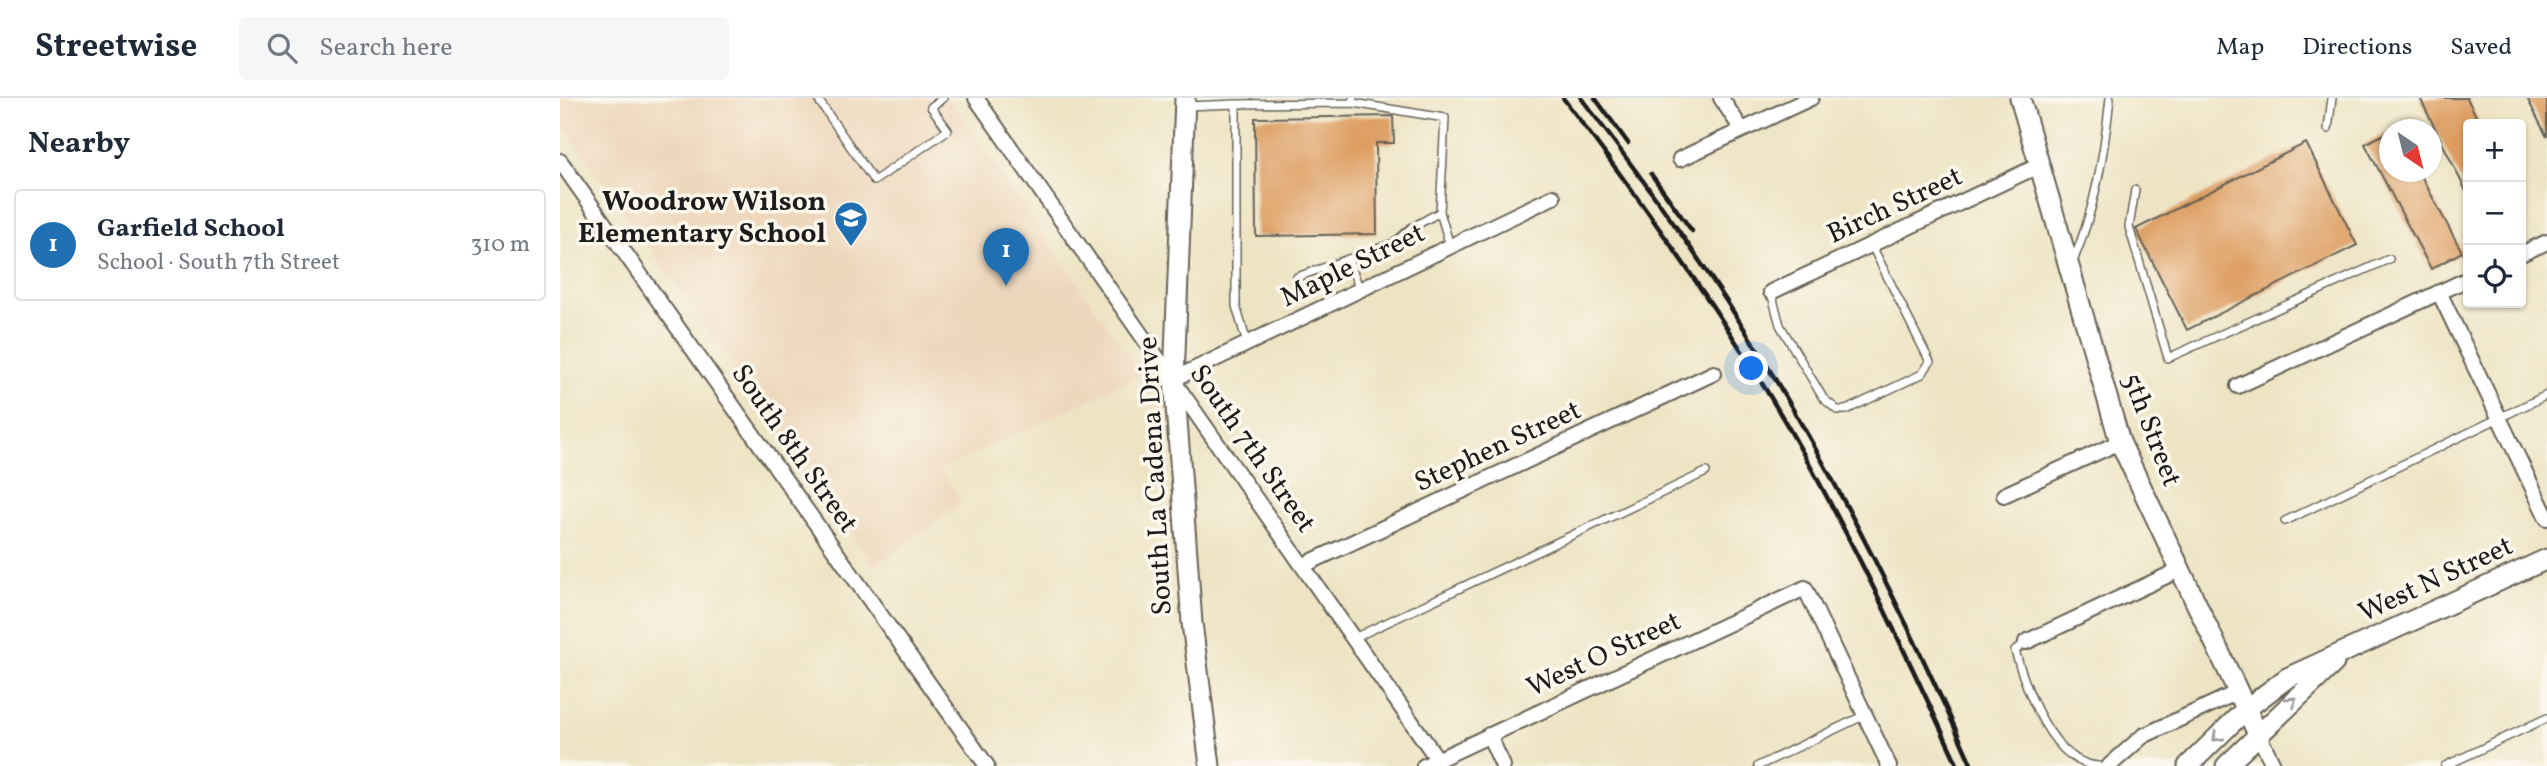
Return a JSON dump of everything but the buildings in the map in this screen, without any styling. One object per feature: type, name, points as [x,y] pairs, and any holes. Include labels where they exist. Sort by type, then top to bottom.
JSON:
[{"type":"street","name":"South 7th Street","points":[[976,98],[1438,760]]},
{"type":"street","points":[[1721,98],[1742,130]]},
{"type":"street","points":[[1680,159],[1811,98]]},
{"type":"street","name":"5th Street","points":[[2020,98],[2120,442],[2274,766]]},
{"type":"street","name":"South La Cadena Drive","points":[[1185,102],[1174,379],[1192,623],[1210,766]]},
{"type":"street","name":"South 8th Street","points":[[560,161],[987,766]]},
{"type":"street","name":"Birch Street","points":[[1771,292],[2040,165]]},
{"type":"street","name":"Maple Street","points":[[1174,379],[1553,197]]},
{"type":"street","points":[[2526,252],[2547,242]]},
{"type":"street","points":[[2238,386],[2463,281]]},
{"type":"street","points":[[2440,292],[2547,518]]},
{"type":"street","name":"Stephen Street","points":[[1304,565],[1714,373]]},
{"type":"street","points":[[2004,495],[2120,442]]},
{"type":"street","name":"West N Street","points":[[2188,766],[2242,700],[2547,559]]},
{"type":"street","points":[[2026,642],[2179,570]]},
{"type":"street","name":"West O Street","points":[[1424,766],[1805,588],[1865,715]]},
{"type":"street","name":"West N Street","points":[[2226,766],[2348,651]]},
{"type":"street","points":[[2109,766],[2143,736],[2242,700]]},
{"type":"street","points":[[1865,715],[1889,766]]},
{"type":"street","points":[[1489,735],[1503,766]]},
{"type":"lane","points":[[817,98],[874,181],[948,130],[931,107],[943,98]]},
{"type":"lane","points":[[2069,271],[2087,229],[2102,164],[2110,98]]},
{"type":"lane","points":[[2328,129],[2332,98]]},
{"type":"lane","points":[[1185,102],[1236,104],[1353,101],[1445,118],[1440,212],[1450,247]]},
{"type":"lane","points":[[1236,104],[1236,306],[1247,344]]},
{"type":"lane","points":[[2135,190],[2129,227],[2168,359],[2389,258]]},
{"type":"lane","points":[[1297,277],[1394,243],[1411,228],[1440,212]]},
{"type":"lane","points":[[1771,292],[1780,325],[1823,398],[1837,410],[1846,410],[1922,374],[1930,362],[1871,244]]},
{"type":"lane","points":[[1348,259],[1360,290]]},
{"type":"lane","points":[[2285,521],[2547,395]]},
{"type":"lane","points":[[1354,638],[1706,472]]},
{"type":"lane","points":[[2026,642],[2015,651],[2049,730],[2062,749],[2075,760],[2087,766],[2099,766]]},
{"type":"lane","points":[[1758,766],[1865,715]]},
{"type":"lane","points":[[2445,766],[2547,718]]},
{"type":"shaded area","name":"Woodrow Wilson Elementary School","points":[[560,98],[948,98],[1142,375],[940,470],[962,503],[874,566],[560,121]]},
{"type":"railway","points":[[1563,98],[1671,245],[1771,398],[1846,533],[1958,766]]},
{"type":"railway","points":[[1581,98],[1695,254],[1788,401],[1872,555],[1972,766]]},
{"type":"railway","points":[[1595,98],[1628,143]]},
{"type":"railway","points":[[1651,174],[1692,231]]},
{"type":"place","name":"Woodrow Wilson Elementary School","points":[[851,248]]},
{"type":"place","name":"Garfield School","points":[[1006,286]]}]
